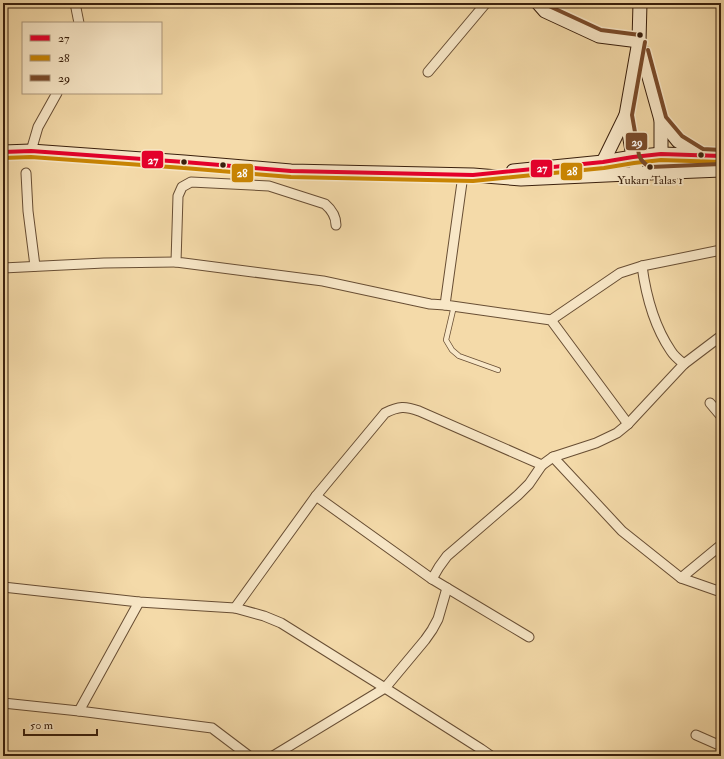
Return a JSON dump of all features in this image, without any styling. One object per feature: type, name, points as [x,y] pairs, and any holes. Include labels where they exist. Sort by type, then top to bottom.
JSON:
[{"type":"street","points":[[75,3],[79,22]]},
{"type":"street","points":[[428,72],[486,3]]},
{"type":"street","points":[[538,3],[545,11],[599,36],[639,41]]},
{"type":"street","points":[[603,162],[626,115],[639,41],[640,3]]},
{"type":"street","points":[[639,41],[660,120],[661,154],[655,168],[649,173]]},
{"type":"street","points":[[31,151],[38,127],[56,94]]},
{"type":"street","points":[[626,115],[633,157],[636,164],[641,169],[649,173]]},
{"type":"street","points":[[660,120],[678,141],[701,155]]},
{"type":"street","points":[[3,152],[31,151],[291,171],[468,175],[521,179],[721,170]]},
{"type":"street","points":[[468,175],[603,162],[661,154],[721,156]]},
{"type":"street","points":[[26,173],[28,211],[35,266]]},
{"type":"street","points":[[450,306],[468,175]]},
{"type":"street","points":[[176,262],[178,196],[182,187],[191,182],[269,186],[325,204],[334,213],[336,225]]},
{"type":"street","points":[[3,268],[104,262],[176,262],[323,281],[430,304],[551,320],[620,273],[642,266],[721,250]]},
{"type":"street","points":[[642,266],[647,297],[652,312],[672,352],[684,364]]},
{"type":"street","points":[[551,320],[628,424]]},
{"type":"street","points":[[432,578],[447,556],[518,495],[529,484],[542,465],[553,458],[617,433],[628,424],[684,364],[721,336]]},
{"type":"street","points":[[710,403],[721,416]]},
{"type":"street","points":[[235,608],[316,496],[382,417],[394,409],[402,407],[419,411],[542,465]]},
{"type":"street","points":[[553,458],[622,531],[681,578],[721,592]]},
{"type":"street","points":[[316,496],[447,588],[529,637]]},
{"type":"street","points":[[681,578],[721,545]]},
{"type":"street","points":[[3,587],[139,602],[235,608],[264,616],[281,623],[491,756]]},
{"type":"street","points":[[273,756],[385,688],[432,630],[438,619],[447,588]]},
{"type":"street","points":[[79,711],[139,602]]},
{"type":"street","points":[[3,703],[212,728],[249,756]]},
{"type":"street","points":[[696,735],[721,746]]},
{"type":"lane","points":[[450,306],[446,340],[452,350],[459,356],[498,370]]},
{"type":"transit line","name":"29","points":[[546,3],[549,6],[601,30],[640,35]]},
{"type":"transit line","name":"29","points":[[645,42],[632,115],[641,159],[650,167],[721,164]]},
{"type":"transit line","name":"29","points":[[648,50],[666,117],[682,136],[703,149],[721,150]]},
{"type":"transit line","name":"27","points":[[3,152],[31,151],[291,171],[473,175],[603,162],[661,154],[721,156]]},
{"type":"transit line","name":"28","points":[[3,158],[31,157],[291,177],[473,181],[604,168],[661,160],[721,162]]},
{"type":"place","name":"Yukarı Talas 1","points":[[650,167]]}]
